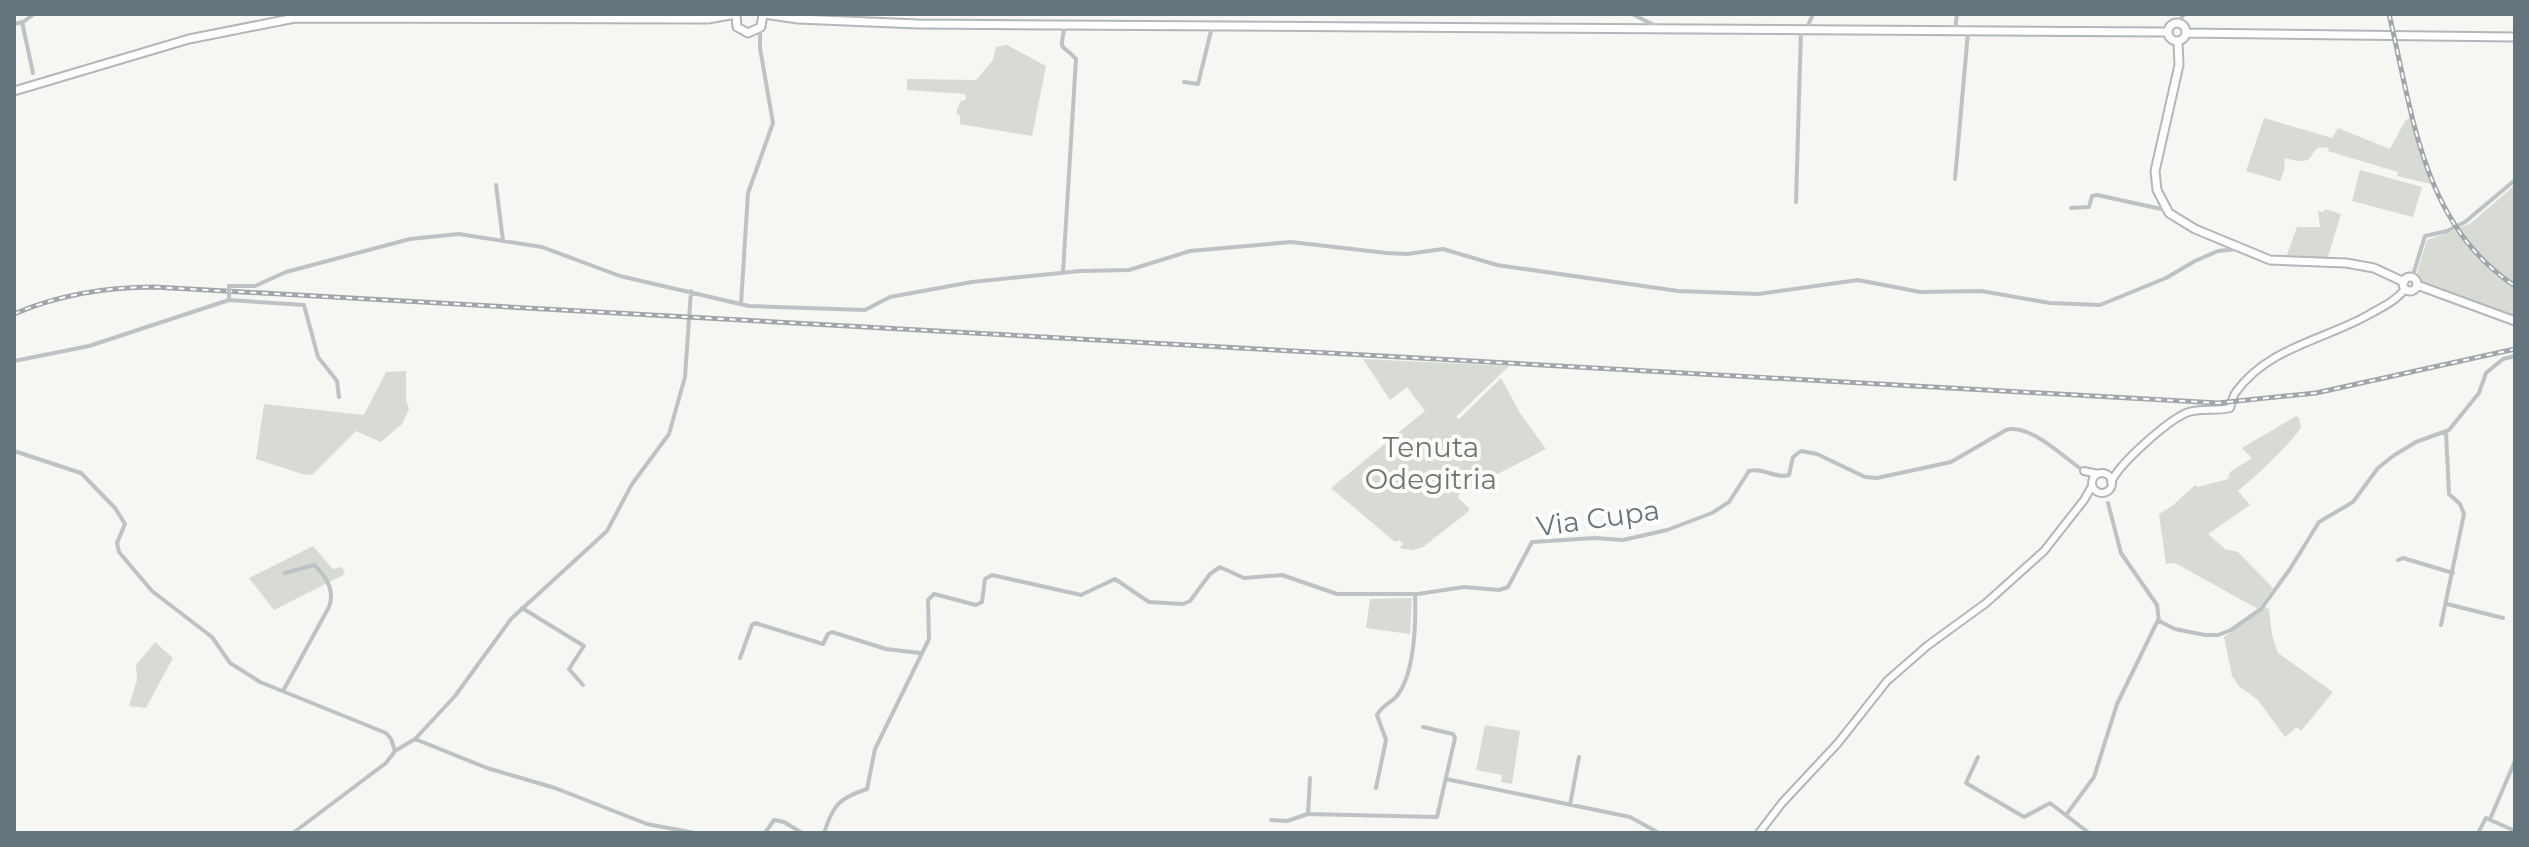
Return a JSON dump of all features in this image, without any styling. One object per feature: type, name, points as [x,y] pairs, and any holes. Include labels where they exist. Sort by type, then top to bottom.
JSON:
[{"type":"main road","points":[[14,91],[189,39],[295,18],[721,18],[736,14],[736,24],[748,33],[798,19]]},
{"type":"main road","points":[[761,27],[763,14],[798,19],[918,24],[2167,32]]},
{"type":"main road","points":[[721,18],[736,24]]},
{"type":"main road","points":[[2178,23],[2186,33],[2184,39],[2178,42],[2170,39],[2167,32],[2170,26],[2178,23]]},
{"type":"main road","points":[[2186,33],[2515,37]]},
{"type":"main road","points":[[2178,42],[2179,65],[2155,171],[2157,190],[2168,210],[2184,224],[2238,249],[2281,262],[2346,263],[2374,268],[2515,321]]},
{"type":"street","points":[[14,24],[34,14]]},
{"type":"street","points":[[1632,14],[1658,27]]},
{"type":"street","points":[[1796,202],[1804,30],[1813,14]]},
{"type":"street","points":[[1955,32],[1957,14]]},
{"type":"street","points":[[2178,23],[2184,14]]},
{"type":"street","points":[[22,22],[33,73]]},
{"type":"street","points":[[1063,272],[1076,59],[1062,49],[1065,25]]},
{"type":"street","points":[[741,304],[748,193],[773,125],[760,48],[761,27]]},
{"type":"street","points":[[1184,82],[1198,84],[1212,27]]},
{"type":"street","points":[[1955,179],[1968,32]]},
{"type":"street","points":[[748,33],[760,48]]},
{"type":"street","points":[[2084,500],[2105,490],[2119,470],[2153,436],[2185,413],[2230,408],[2232,398],[2242,385],[2279,354],[2298,344],[2351,326],[2390,302],[2409,283],[2425,236],[2447,231],[2465,222],[2515,180]]},
{"type":"street","points":[[496,185],[503,241]]},
{"type":"street","points":[[2071,208],[2085,209],[2089,207],[2092,196],[2097,195],[2168,210]]},
{"type":"street","points":[[229,300],[229,286],[255,286],[286,272],[410,239],[459,234],[542,247],[620,276],[741,304],[865,310],[890,297],[972,282],[1063,272],[1129,270],[1190,251],[1291,242],[1407,254],[1443,249],[1497,265],[1678,291],[1758,294],[1858,280],[1920,292],[1981,291],[2050,303],[2100,305],[2166,278],[2218,251],[2238,249]]},
{"type":"street","points":[[293,833],[386,763],[395,751],[415,739],[455,696],[511,619],[607,531],[632,484],[669,434],[685,377],[691,291]]},
{"type":"street","points":[[14,361],[89,346],[229,300],[304,305],[318,357],[337,381],[339,397]]},
{"type":"street","points":[[2102,474],[2121,553],[2157,605],[2159,618],[2167,627],[2218,635],[2231,630],[2265,605],[2319,522],[2353,502],[2378,468],[2393,456],[2416,442],[2446,432],[2479,393],[2486,373],[2503,359],[2515,356]]},
{"type":"street","name":"Via Cupa","points":[[920,653],[929,639],[928,600],[934,594],[976,605],[982,602],[985,579],[992,575],[1081,595],[1115,579],[1149,602],[1183,604],[1190,601],[1210,574],[1220,567],[1244,578],[1282,575],[1337,594],[1415,594],[1464,587],[1505,588],[1532,542],[1595,538],[1623,540],[1667,530],[1712,513],[1729,502],[1749,471],[1780,477],[1789,475],[1793,457],[1801,451],[1817,454],[1865,477],[1877,478],[1951,462],[2006,430],[2018,428],[2039,437],[2084,471]]},
{"type":"street","points":[[2441,625],[2464,512],[2449,494],[2446,432]]},
{"type":"street","points":[[14,451],[76,470],[84,476],[123,518],[125,527],[117,549],[144,582],[176,611],[212,637],[230,663],[260,682],[386,733],[395,751]]},
{"type":"street","points":[[2084,471],[2102,474],[2119,470]]},
{"type":"street","points":[[2084,471],[2092,484],[2105,490]]},
{"type":"street","points":[[1759,833],[1782,803],[1838,743],[1887,681],[1927,646],[1986,603],[2044,551],[2102,474]]},
{"type":"street","points":[[2398,560],[2403,558],[2453,573]]},
{"type":"street","points":[[283,691],[332,597],[329,585],[314,565],[285,573]]},
{"type":"street","points":[[1376,788],[1386,740],[1377,715],[1396,696],[1413,660],[1415,594]]},
{"type":"street","points":[[2447,604],[2503,618]]},
{"type":"street","points":[[522,608],[584,646],[569,669],[583,685]]},
{"type":"street","points":[[2066,815],[2096,775],[2117,704],[2159,618]]},
{"type":"street","points":[[740,658],[755,623],[823,644],[832,632],[886,649],[920,653],[875,749],[867,789],[845,796],[824,833]]},
{"type":"street","points":[[1271,820],[1287,821],[1308,814],[1435,817],[1439,814],[1455,736],[1423,727]]},
{"type":"street","points":[[415,739],[473,763],[555,788],[649,825],[695,833]]},
{"type":"street","points":[[1570,805],[1579,757]]},
{"type":"street","points":[[1978,757],[1966,783],[2024,817],[2048,802],[2089,833]]},
{"type":"street","points":[[2490,819],[2515,761]]},
{"type":"street","points":[[1308,814],[1310,778]]},
{"type":"street","points":[[1446,779],[1630,817],[1659,833]]},
{"type":"street","points":[[2478,833],[2484,820],[2490,819],[2499,826],[2515,831]]},
{"type":"street","points":[[765,833],[772,821],[777,820],[802,833]]},
{"type":"green space","points":[[1007,45],[1046,66],[1032,136],[960,124],[960,116],[956,113],[960,102],[966,99],[965,94],[907,90],[907,79],[976,80],[993,60],[996,47]]},
{"type":"green space","points":[[2412,115],[2431,184],[2397,176],[2398,172],[2321,147],[2305,161],[2285,158],[2280,181],[2246,171],[2264,118],[2332,138],[2338,128],[2390,149],[2405,121]]},
{"type":"green space","points":[[2360,170],[2422,187],[2413,217],[2352,201]]},
{"type":"green space","points":[[2515,185],[2515,285],[2496,271],[2457,229],[2471,223]]},
{"type":"green space","points":[[2325,209],[2341,214],[2327,260],[2285,260],[2297,227],[2320,227],[2318,211],[2324,212]]},
{"type":"green space","points":[[2455,230],[2494,274],[2515,288],[2515,318],[2422,281],[2417,272],[2427,240]]},
{"type":"green space","name":"Tenuta Odegitria","points":[[1363,359],[1509,366],[1456,417],[1459,419],[1501,378],[1520,413],[1546,449],[1459,494],[1458,498],[1469,508],[1468,512],[1423,547],[1412,550],[1399,548],[1403,544],[1399,540],[1395,542],[1331,488],[1425,411],[1407,387],[1390,400]]},
{"type":"green space","points":[[406,371],[409,409],[402,424],[381,442],[356,431],[313,474],[305,475],[256,459],[264,404],[364,415],[386,372]]},
{"type":"green space","points":[[2296,416],[2301,428],[2238,491],[2250,505],[2208,534],[2225,549],[2238,552],[2273,588],[2258,609],[2175,563],[2166,564],[2159,514],[2195,485],[2198,487],[2228,479],[2230,472],[2252,458],[2242,448]]},
{"type":"green space","points":[[313,546],[333,569],[342,567],[345,574],[274,610],[249,578]]},
{"type":"green space","points":[[1412,598],[1410,634],[1366,628],[1370,599]]},
{"type":"green space","points":[[2265,607],[2269,609],[2278,653],[2333,692],[2301,731],[2297,727],[2285,737],[2258,700],[2239,686],[2232,676],[2224,637]]},
{"type":"green space","points":[[155,642],[173,658],[146,708],[129,706],[137,680],[136,665]]},
{"type":"green space","points":[[1485,725],[1520,731],[1512,784],[1501,782],[1502,775],[1476,770]]},
{"type":"railway","points":[[2389,14],[2415,128],[2441,199],[2459,232],[2484,261],[2515,286]]},
{"type":"railway","points":[[14,314],[82,293],[154,287],[2218,403],[2316,393],[2515,349]]}]
